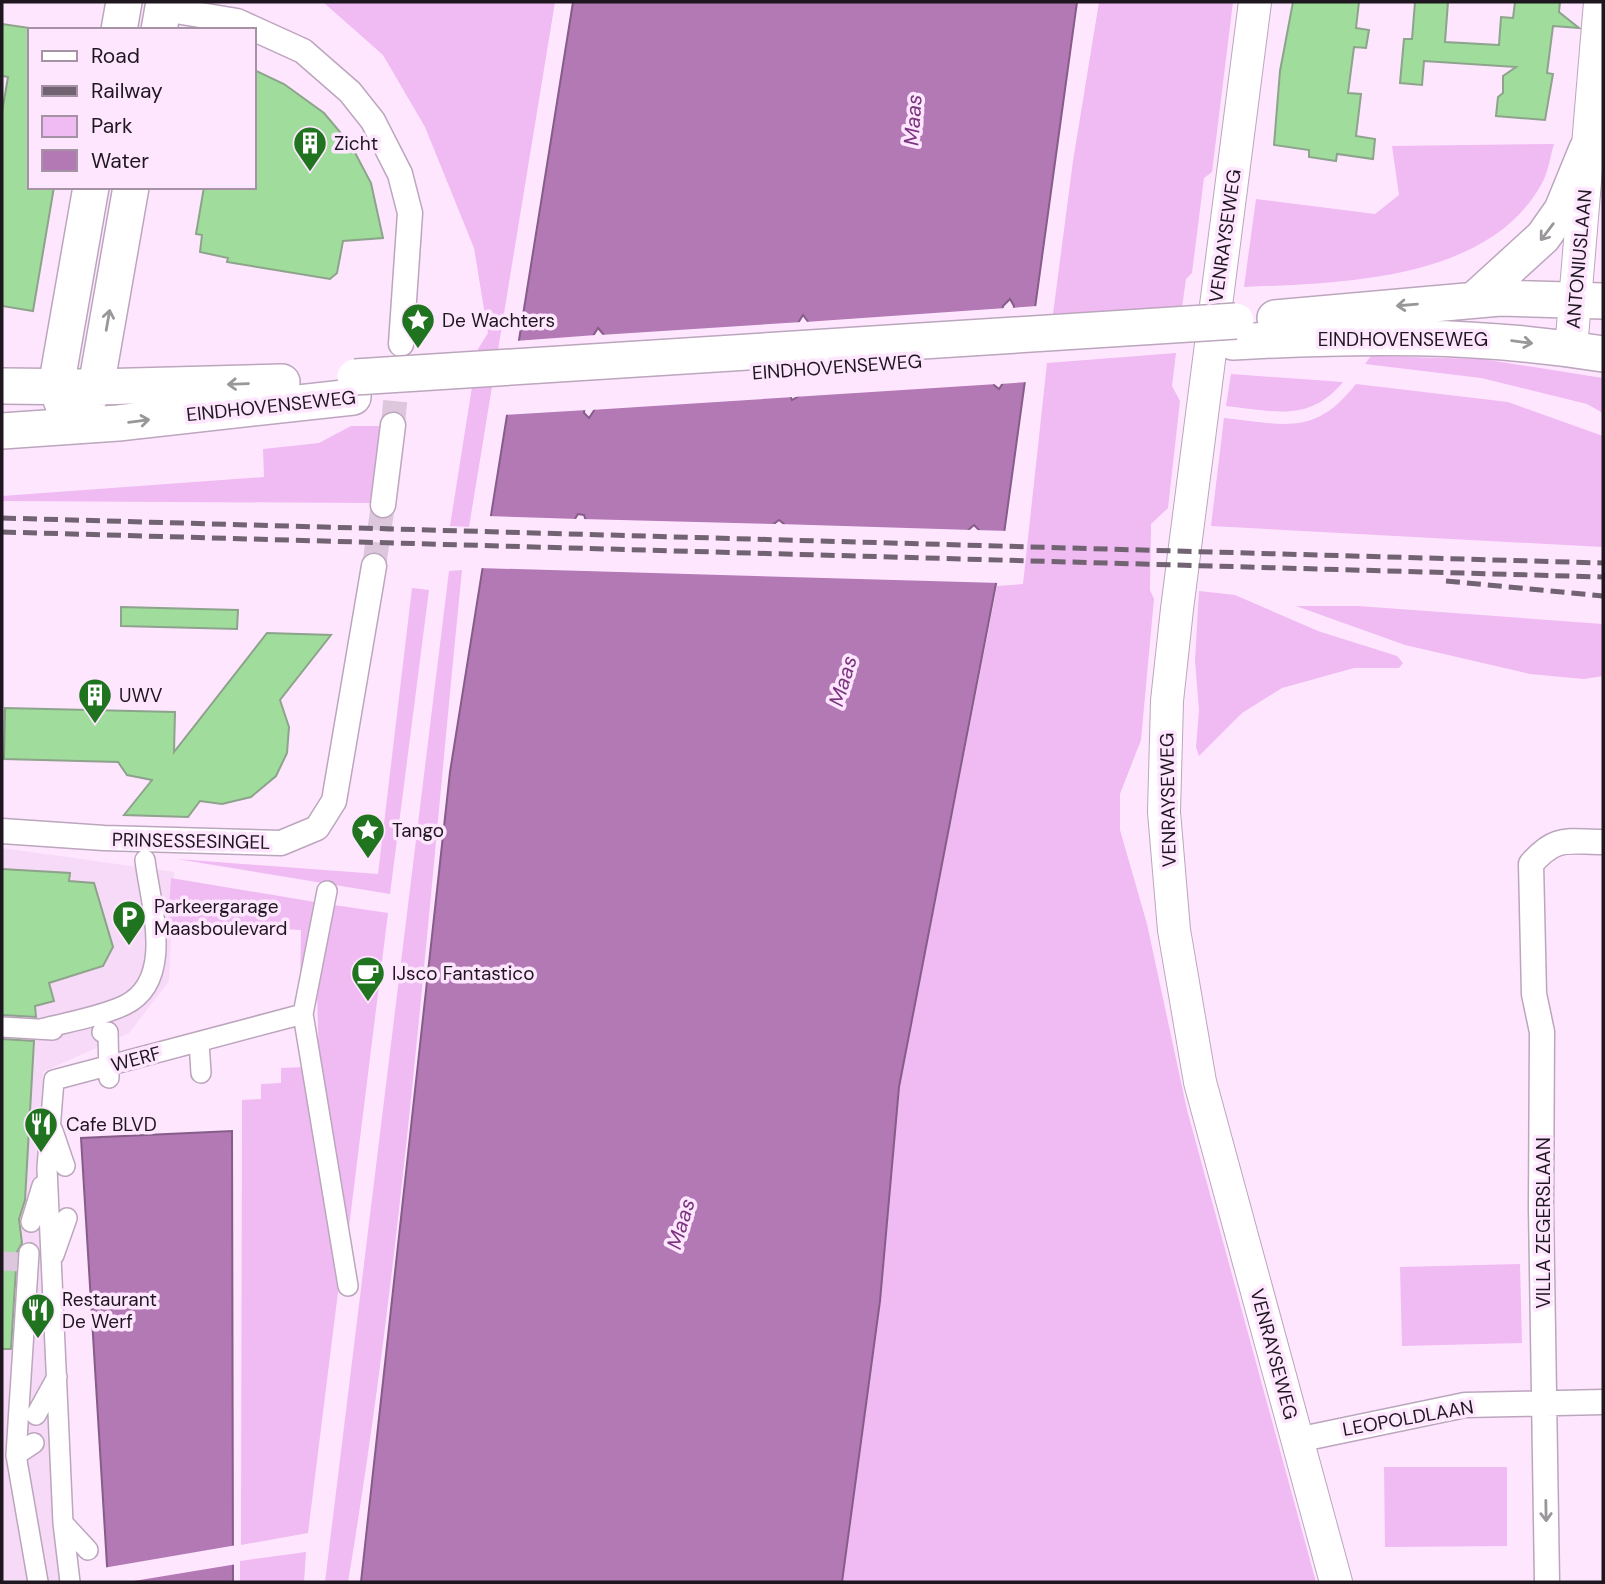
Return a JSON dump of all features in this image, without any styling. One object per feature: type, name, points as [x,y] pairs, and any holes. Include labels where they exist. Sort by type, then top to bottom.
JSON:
[{"type":"main road","points":[[118,28],[122,2]]},
{"type":"main road","points":[[1475,299],[1544,237],[1595,150]]},
{"type":"main road","points":[[71,427],[56,387],[90,189]]},
{"type":"main road","points":[[71,427],[96,387],[131,189]]},
{"type":"main road","name":"EINDHOVENSEWEG","points":[[2,431],[71,427],[354,387],[1235,332],[1475,299],[1590,300]]},
{"type":"main road","name":"EINDHOVENSEWEG","points":[[1235,332],[1498,339],[1587,352]]},
{"type":"main road","name":"EINDHOVENSEWEG","points":[[2,386],[240,384],[354,387]]},
{"type":"street","points":[[122,2],[162,13],[237,21],[252,28]]},
{"type":"street","name":"VENRAYSEWEG","points":[[1255,2],[1177,609],[1167,701],[1164,812],[1174,930],[1200,1082],[1336,1582]]},
{"type":"street","name":"ANTONIUSLAAN","points":[[1587,352],[1600,2]]},
{"type":"street","points":[[256,30],[303,51],[350,92],[373,121],[400,174],[410,213],[401,344]]},
{"type":"street","points":[[383,505],[393,425]]},
{"type":"street","name":"PRINSESSESINGEL","points":[[2,831],[104,838],[281,843],[317,828],[334,801],[374,566]]},
{"type":"street","name":"VILLA ZEGERSLAAN","points":[[1547,1582],[1541,1207],[1542,1032],[1534,994],[1531,864],[1548,845],[1563,842],[1603,842]]},
{"type":"street","points":[[36,1029],[126,1005],[148,982],[157,952],[145,860]]},
{"type":"street","points":[[327,891],[303,1014],[348,1286]]},
{"type":"street","points":[[36,1029],[56,1012]]},
{"type":"street","name":"WERF","points":[[70,1582],[64,1523],[50,1265],[56,1167],[50,1124],[54,1080],[109,1072],[199,1042],[303,1014]]},
{"type":"street","points":[[2,1027],[74,1032]]},
{"type":"street","points":[[102,1032],[108,1032],[109,1072]]},
{"type":"street","points":[[199,1042],[201,1073]]},
{"type":"street","name":"WERF","points":[[31,1222],[56,1167]]},
{"type":"street","name":"WERF","points":[[50,1265],[67,1218]]},
{"type":"street","points":[[26,1259],[16,1455],[38,1582]]},
{"type":"street","points":[[36,1415],[57,1376]]},
{"type":"street","name":"LEOPOLDLAAN","points":[[1297,1440],[1465,1405],[1603,1402]]},
{"type":"street","points":[[16,1455],[34,1443]]},
{"type":"street","points":[[64,1523],[88,1550]]},
{"type":"shaded area","points":[[2,848],[174,872],[169,981],[129,1033],[43,1072],[64,1582],[2,1582]]},
{"type":"green space","points":[[323,2],[555,2],[469,527],[450,526],[478,349],[488,333],[474,248],[425,127],[383,55]]},
{"type":"green space","points":[[1099,2],[1233,2],[1212,172],[1204,178],[1192,273],[1186,279],[1182,307],[1053,314],[1073,161]]},
{"type":"green space","points":[[1554,144],[1541,185],[1517,217],[1485,241],[1449,258],[1409,270],[1366,278],[1244,287],[1256,199],[1375,214],[1399,195],[1392,146]]},
{"type":"green space","points":[[1176,353],[1172,386],[1180,401],[1168,508],[1151,524],[1150,590],[1154,599],[1141,740],[1120,794],[1120,830],[1147,924],[1187,1110],[1316,1582],[842,1582],[880,1301],[899,1087],[997,586],[1023,584],[1047,363]]},
{"type":"green space","points":[[1371,356],[1482,359],[1603,378],[1603,413],[1587,404],[1481,378],[1365,364]]},
{"type":"green space","points":[[1231,374],[1343,382],[1317,404],[1304,409],[1275,411],[1226,406]]},
{"type":"green space","points":[[1356,384],[1508,402],[1603,436],[1603,547],[1211,526],[1224,418],[1281,424],[1312,420],[1341,401]]},
{"type":"green space","points":[[351,426],[380,426],[370,503],[2,501],[2,496],[264,477],[263,449],[319,443]]},
{"type":"green space","points":[[462,570],[400,1204],[368,1456],[348,1582],[325,1582],[449,571]]},
{"type":"green space","points":[[412,588],[429,590],[390,894],[177,859],[378,874]]},
{"type":"green space","points":[[1199,591],[1235,595],[1318,631],[1397,656],[1403,663],[1399,668],[1354,668],[1282,688],[1242,713],[1199,756],[1196,747],[1199,710],[1195,661]]},
{"type":"green space","points":[[1296,606],[1358,606],[1603,624],[1603,676],[1584,679],[1530,674],[1405,645]]},
{"type":"green space","points":[[171,878],[315,902],[300,987],[301,930],[168,922]]},
{"type":"green space","points":[[334,905],[388,913],[347,1243],[319,1065],[317,990]]},
{"type":"green space","points":[[305,1067],[338,1292],[308,1533],[241,1545],[242,1100],[261,1099],[261,1084],[281,1083],[281,1068]]},
{"type":"green space","points":[[1520,1264],[1522,1343],[1402,1346],[1400,1267]]},
{"type":"green space","points":[[1384,1467],[1507,1467],[1507,1546],[1385,1547]]},
{"type":"green space","points":[[306,1552],[304,1582],[240,1582],[240,1561]]},
{"type":"water","name":"Maas","points":[[573,2],[1077,2],[1000,563],[899,1087],[880,1301],[842,1582],[361,1582],[450,772]],"holes":[[[1010,299],[1014,306],[1005,380],[999,389],[994,385],[993,379],[1003,306]],[[803,315],[809,323],[799,396],[792,400],[789,392],[798,323]],[[598,328],[604,335],[595,409],[589,418],[584,413],[593,336]],[[578,514],[584,515],[587,524],[579,567],[569,566],[573,522]],[[779,520],[784,524],[775,572],[772,574],[765,568],[770,527]],[[974,525],[979,530],[973,579],[961,574],[966,532]]]},
{"type":"water","points":[[232,1131],[233,1582],[108,1582],[81,1138]]},
{"type":"pier","points":[[1037,306],[1028,382],[1000,384],[1010,308]]},
{"type":"pier","points":[[1006,308],[997,384],[591,410],[600,335],[802,322],[793,396],[796,392],[805,322]]},
{"type":"pier","points":[[596,335],[587,410],[503,415],[515,341]]},
{"type":"pier","points":[[487,516],[578,519],[572,561],[575,565],[582,519],[776,524],[768,567],[771,570],[780,534],[779,524],[972,530],[964,573],[970,576],[975,530],[1009,531],[1000,583],[478,568]]},
{"type":"pier","points":[[237,1545],[237,1564],[128,1582],[104,1582],[103,1568]]},
{"type":"building","points":[[1293,2],[1359,2],[1356,28],[1369,30],[1366,48],[1354,47],[1348,93],[1361,94],[1356,136],[1375,139],[1373,159],[1337,154],[1336,161],[1309,157],[1309,150],[1274,145],[1280,71]]},
{"type":"building","points":[[1415,2],[1448,2],[1445,42],[1499,45],[1501,17],[1513,18],[1515,2],[1560,2],[1559,12],[1579,28],[1553,26],[1547,73],[1553,74],[1545,120],[1496,116],[1498,97],[1503,93],[1503,76],[1516,67],[1424,61],[1422,85],[1400,83],[1404,39],[1412,39]]},
{"type":"building","points":[[2,24],[30,28],[28,189],[54,189],[33,311],[2,306],[2,112],[8,77],[2,76]]},
{"type":"building","name":"Zicht","points":[[256,71],[284,84],[324,113],[351,145],[371,183],[383,238],[343,241],[337,273],[330,279],[227,262],[228,258],[200,252],[202,235],[196,234],[204,189],[256,189]]},
{"type":"building","points":[[121,607],[238,610],[237,629],[121,626]]},
{"type":"building","name":"UWV","points":[[267,633],[331,635],[280,700],[289,727],[287,753],[276,776],[251,797],[222,804],[200,801],[188,817],[124,815],[152,780],[127,775],[118,762],[4,759],[5,708],[175,712],[174,752]]},
{"type":"building","points":[[2,869],[70,873],[69,881],[94,883],[113,947],[103,966],[49,983],[54,1001],[35,1006],[36,1017],[2,1015]]},
{"type":"building","points":[[2,1039],[34,1041],[25,1200],[19,1219],[22,1243],[17,1252],[11,1349],[2,1349]]},
{"type":"tunnel","points":[[393,425],[399,359]]},
{"type":"tunnel","points":[[374,566],[383,505]]},
{"type":"tunnel","points":[[2,1261],[21,1262]]},
{"type":"railway","points":[[2,518],[1603,563]]},
{"type":"railway","points":[[2,532],[1603,577]]},
{"type":"railway","points":[[1446,581],[1603,596]]},
{"type":"place","name":"Zicht","points":[[310,173]]},
{"type":"place","name":"De Wachters","points":[[418,350]]},
{"type":"place","name":"UWV","points":[[95,725]]},
{"type":"place","name":"Tango","points":[[368,860]]},
{"type":"place","name":"Parkeergarage Maasboulevard","points":[[129,947]]},
{"type":"place","name":"IJsco Fantastico","points":[[368,1003]]},
{"type":"place","name":"Cafe BLVD","points":[[41,1154]]},
{"type":"place","name":"Restaurant De Werf","points":[[38,1340]]}]
